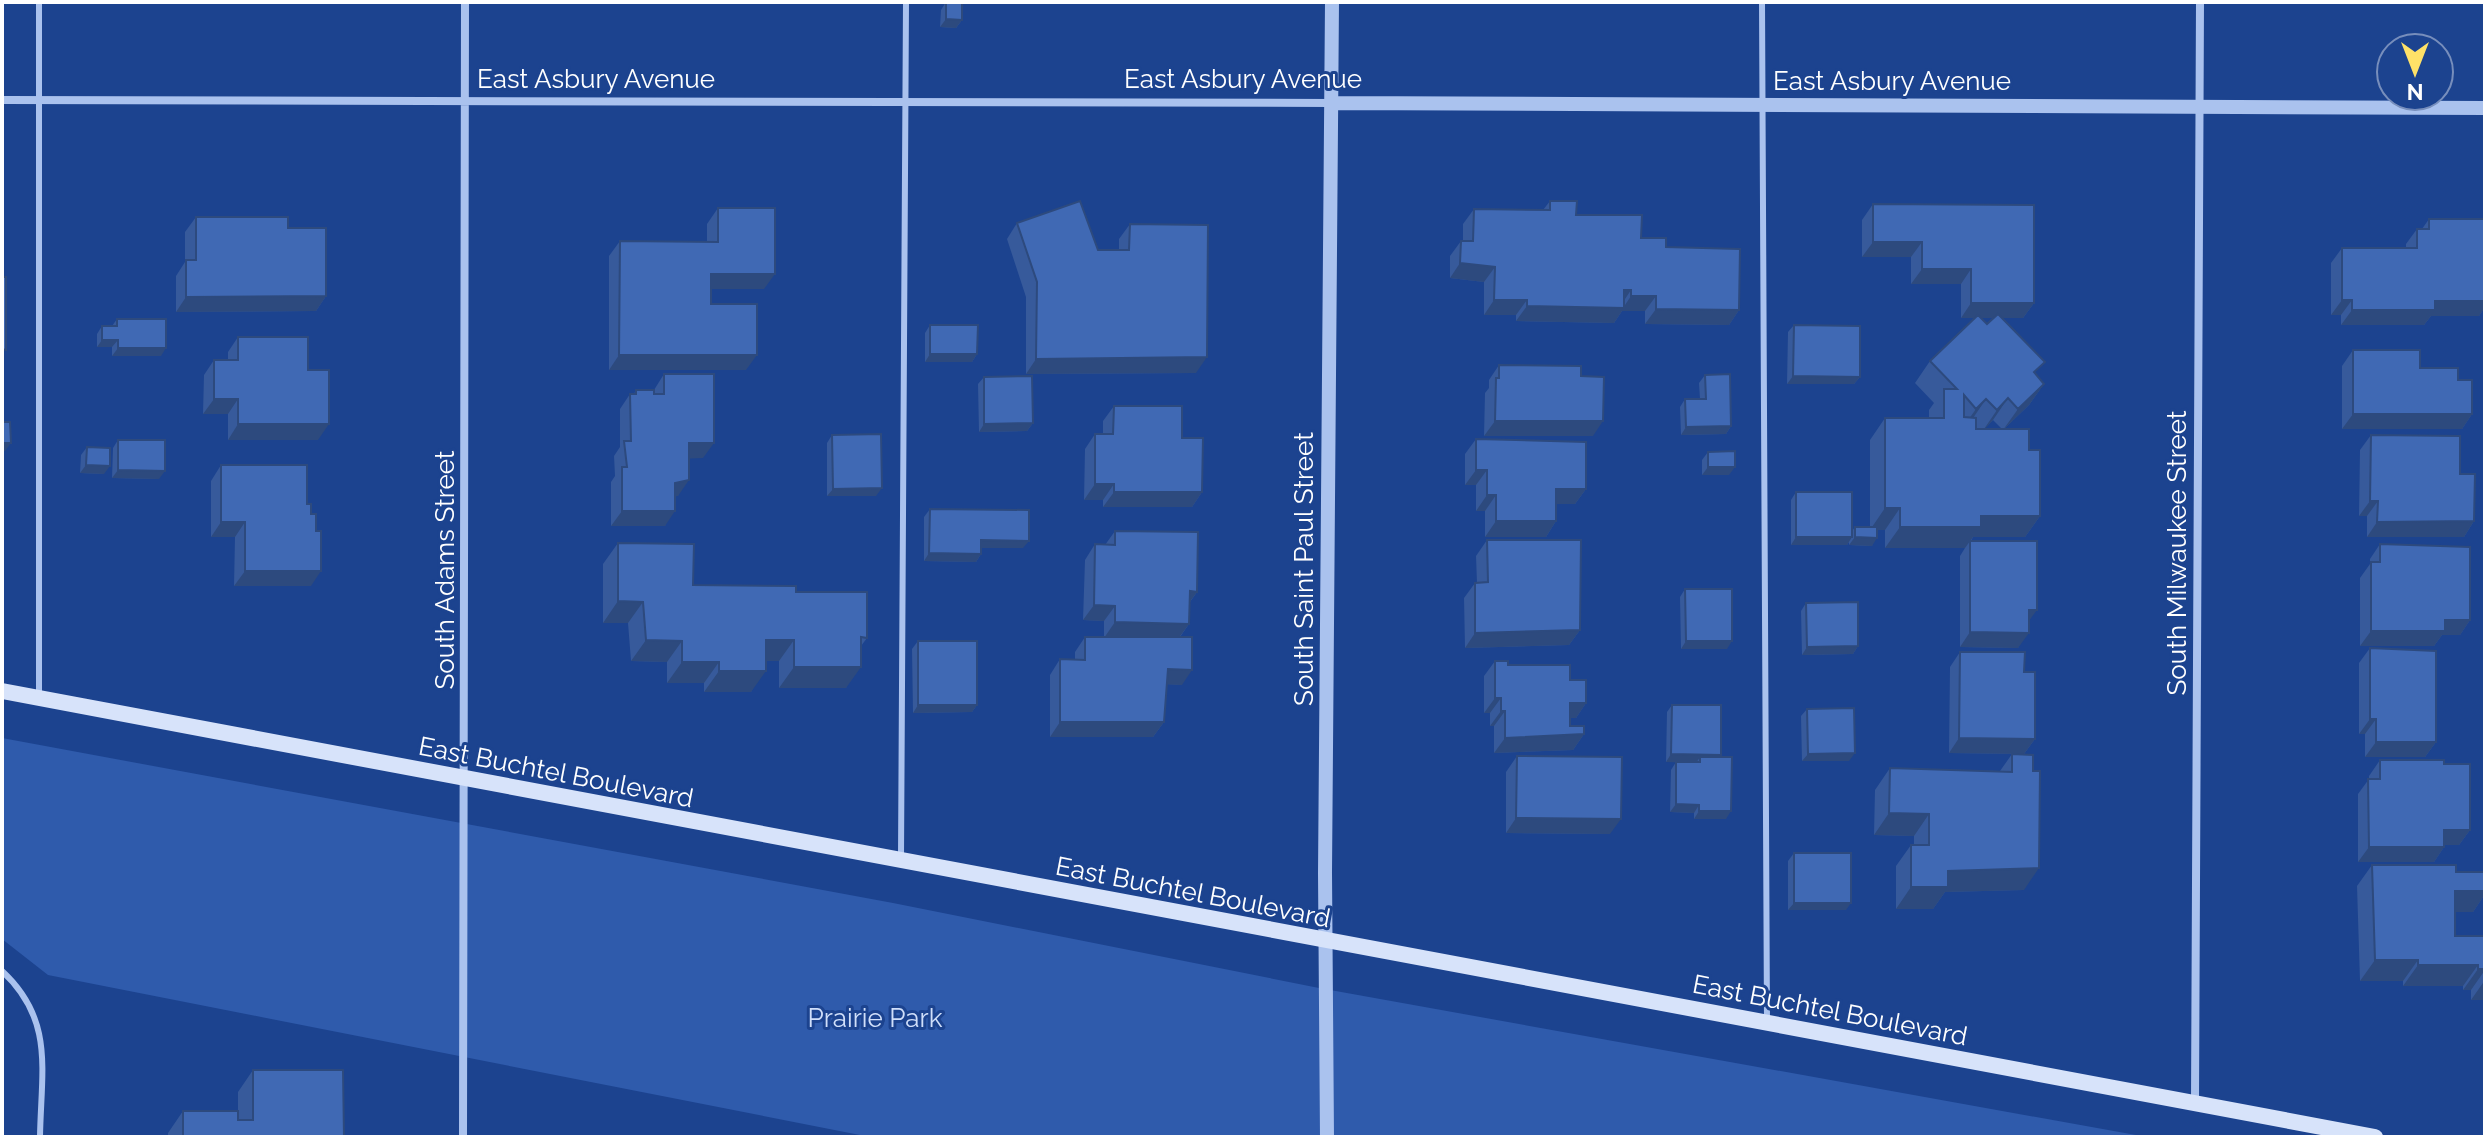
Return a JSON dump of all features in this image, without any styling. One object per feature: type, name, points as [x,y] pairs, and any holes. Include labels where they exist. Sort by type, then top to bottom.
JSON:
[{"type":"main road","name":"East Buchtel Boulevard","points":[[2,691],[1327,943],[1767,1022],[2375,1137]]},
{"type":"street","name":"South Adams Street","points":[[463,1137],[465,2]]},
{"type":"street","name":"South Saint Paul Street","points":[[1327,1137],[1332,2]]},
{"type":"street","name":"South Milwaukee Street","points":[[2195,1104],[2200,2]]},
{"type":"street","name":"East Asbury Avenue","points":[[2,100],[2485,108]]},
{"type":"lane","points":[[39,2],[39,698]]},
{"type":"lane","points":[[901,861],[906,2]]},
{"type":"lane","points":[[1762,2],[1767,1022]]},
{"type":"lane","points":[[2,971],[34,1007],[38,1021],[41,1041],[40,1137]]},
{"type":"green space","name":"Prairie Park","points":[[2,738],[893,903],[1319,988],[2147,1137],[870,1137],[48,975],[2,939]]},
{"type":"building","points":[[946,2],[962,3],[962,20],[946,19]]},
{"type":"building","points":[[1080,201],[1098,250],[1129,250],[1130,224],[1208,225],[1207,357],[1036,359],[1037,282],[1017,223]]},
{"type":"building","points":[[1550,201],[1577,201],[1576,215],[1642,215],[1641,238],[1666,238],[1666,247],[1740,249],[1739,310],[1656,309],[1656,296],[1631,296],[1631,290],[1624,290],[1624,308],[1527,306],[1527,300],[1494,300],[1495,267],[1460,263],[1461,241],[1473,241],[1474,209],[1550,210]]},
{"type":"building","points":[[1873,204],[2034,205],[2034,303],[1971,303],[1971,269],[1922,269],[1922,242],[1873,242]]},
{"type":"building","points":[[718,208],[775,208],[775,274],[711,274],[711,304],[757,304],[757,355],[619,355],[620,241],[718,242]]},
{"type":"building","points":[[196,217],[288,217],[288,228],[326,228],[326,296],[186,297],[186,260],[196,260]]},
{"type":"building","points":[[2429,219],[2485,219],[2485,301],[2435,301],[2435,310],[2352,310],[2352,300],[2342,300],[2342,248],[2417,248],[2417,229],[2429,229]]},
{"type":"building","points":[[2,277],[6,277],[6,350],[2,349]]},
{"type":"building","points":[[1998,314],[2045,362],[2034,372],[2044,384],[2018,409],[2008,398],[1997,410],[1986,399],[1976,409],[1964,395],[1964,417],[1976,418],[1976,429],[2029,429],[2029,450],[2040,450],[2040,516],[1981,516],[1981,527],[1900,527],[1900,508],[1885,508],[1885,418],[1944,418],[1944,389],[1957,389],[1930,361],[1978,315],[1987,324]]},
{"type":"building","points":[[117,319],[166,319],[166,348],[118,348],[118,340],[102,340],[102,326],[117,326]]},
{"type":"building","points":[[930,325],[978,325],[977,354],[930,354]]},
{"type":"building","points":[[1794,325],[1860,326],[1860,377],[1793,376]]},
{"type":"building","points":[[238,337],[308,337],[308,370],[329,370],[329,424],[238,424],[238,399],[214,399],[214,360],[238,360]]},
{"type":"building","points":[[2353,350],[2420,350],[2420,368],[2458,368],[2458,380],[2472,380],[2472,414],[2353,414]]},
{"type":"building","points":[[1499,365],[1581,366],[1581,376],[1604,377],[1603,421],[1495,421]]},
{"type":"building","points":[[664,374],[714,374],[714,443],[689,443],[689,480],[675,483],[675,511],[622,511],[622,467],[627,467],[624,441],[631,441],[630,394],[636,394],[636,390],[654,390],[654,394],[664,394]]},
{"type":"building","points":[[1730,374],[1731,426],[1686,427],[1685,399],[1706,399],[1705,375]]},
{"type":"building","points":[[1032,376],[1033,423],[984,424],[984,377]]},
{"type":"building","points":[[1114,406],[1182,406],[1182,438],[1203,438],[1202,492],[1114,492],[1114,484],[1095,484],[1095,434],[1113,434]]},
{"type":"building","points":[[2,422],[10,422],[11,443],[2,443]]},
{"type":"building","points":[[881,434],[882,488],[833,489],[832,435]]},
{"type":"building","points":[[2371,435],[2460,436],[2460,474],[2475,474],[2474,521],[2377,522],[2378,501],[2370,501]]},
{"type":"building","points":[[1476,439],[1586,442],[1586,489],[1556,489],[1556,521],[1496,521],[1496,495],[1487,495],[1487,470],[1476,470]]},
{"type":"building","points":[[118,440],[165,440],[165,471],[118,470]]},
{"type":"building","points":[[87,447],[110,448],[110,466],[86,465]]},
{"type":"building","points":[[1735,451],[1735,467],[1708,467],[1708,452]]},
{"type":"building","points":[[221,465],[307,465],[307,504],[311,504],[311,514],[316,514],[316,531],[321,531],[321,571],[245,571],[245,522],[221,522]]},
{"type":"building","points":[[1796,492],[1852,492],[1852,537],[1796,537]]},
{"type":"building","points":[[930,509],[1029,510],[1029,541],[981,540],[981,554],[929,553]]},
{"type":"building","points":[[1855,527],[1877,527],[1877,538],[1855,537]]},
{"type":"building","points":[[1115,531],[1198,532],[1197,592],[1190,591],[1189,624],[1115,622],[1115,606],[1094,605],[1095,544],[1115,545]]},
{"type":"building","points":[[1487,540],[1581,540],[1580,630],[1475,633],[1475,583],[1488,582]]},
{"type":"building","points":[[1970,541],[2037,541],[2037,610],[2029,610],[2029,633],[1970,632]]},
{"type":"building","points":[[618,543],[694,544],[693,585],[796,586],[796,592],[867,592],[867,638],[861,637],[861,667],[794,667],[794,640],[766,640],[766,671],[719,671],[719,662],[682,662],[682,641],[646,640],[643,602],[618,601]]},
{"type":"building","points":[[2380,544],[2470,547],[2470,620],[2445,620],[2445,631],[2371,631],[2371,562],[2380,562]]},
{"type":"building","points":[[1685,589],[1732,589],[1732,641],[1686,641]]},
{"type":"building","points":[[1858,602],[1858,646],[1807,647],[1806,603]]},
{"type":"building","points":[[1085,637],[1192,637],[1192,670],[1168,669],[1164,722],[1060,722],[1060,659],[1085,660]]},
{"type":"building","points":[[918,641],[977,641],[977,705],[918,705]]},
{"type":"building","points":[[2370,648],[2436,651],[2436,742],[2376,742],[2376,719],[2370,719]]},
{"type":"building","points":[[1960,652],[2025,652],[2024,672],[2035,672],[2035,739],[1959,738]]},
{"type":"building","points":[[1495,661],[1508,661],[1508,665],[1570,665],[1570,680],[1586,680],[1586,703],[1570,703],[1570,726],[1584,726],[1584,734],[1505,738],[1505,711],[1501,711],[1501,698],[1495,698]]},
{"type":"building","points":[[1672,705],[1721,705],[1721,755],[1671,754]]},
{"type":"building","points":[[1854,708],[1855,753],[1808,754],[1807,709]]},
{"type":"building","points":[[2012,754],[2033,755],[2033,771],[2040,771],[2039,868],[1948,871],[1948,887],[1911,887],[1911,845],[1929,845],[1929,814],[1889,813],[1890,768],[2012,772]]},
{"type":"building","points":[[1517,756],[1622,757],[1621,819],[1516,818]]},
{"type":"building","points":[[1700,757],[1732,757],[1731,811],[1699,811],[1699,805],[1676,804],[1676,762],[1700,762]]},
{"type":"building","points":[[2380,760],[2444,760],[2444,764],[2470,764],[2470,830],[2444,830],[2444,847],[2369,847],[2368,779],[2380,779]]},
{"type":"building","points":[[1794,853],[1851,853],[1851,903],[1794,903]]},
{"type":"building","points":[[2372,865],[2456,865],[2456,872],[2485,872],[2485,891],[2455,891],[2455,936],[2485,936],[2485,969],[2478,969],[2478,965],[2418,965],[2418,960],[2375,960]]},
{"type":"building","points":[[253,1070],[343,1070],[344,1137],[183,1137],[183,1111],[238,1111],[238,1120],[253,1120]]}]
